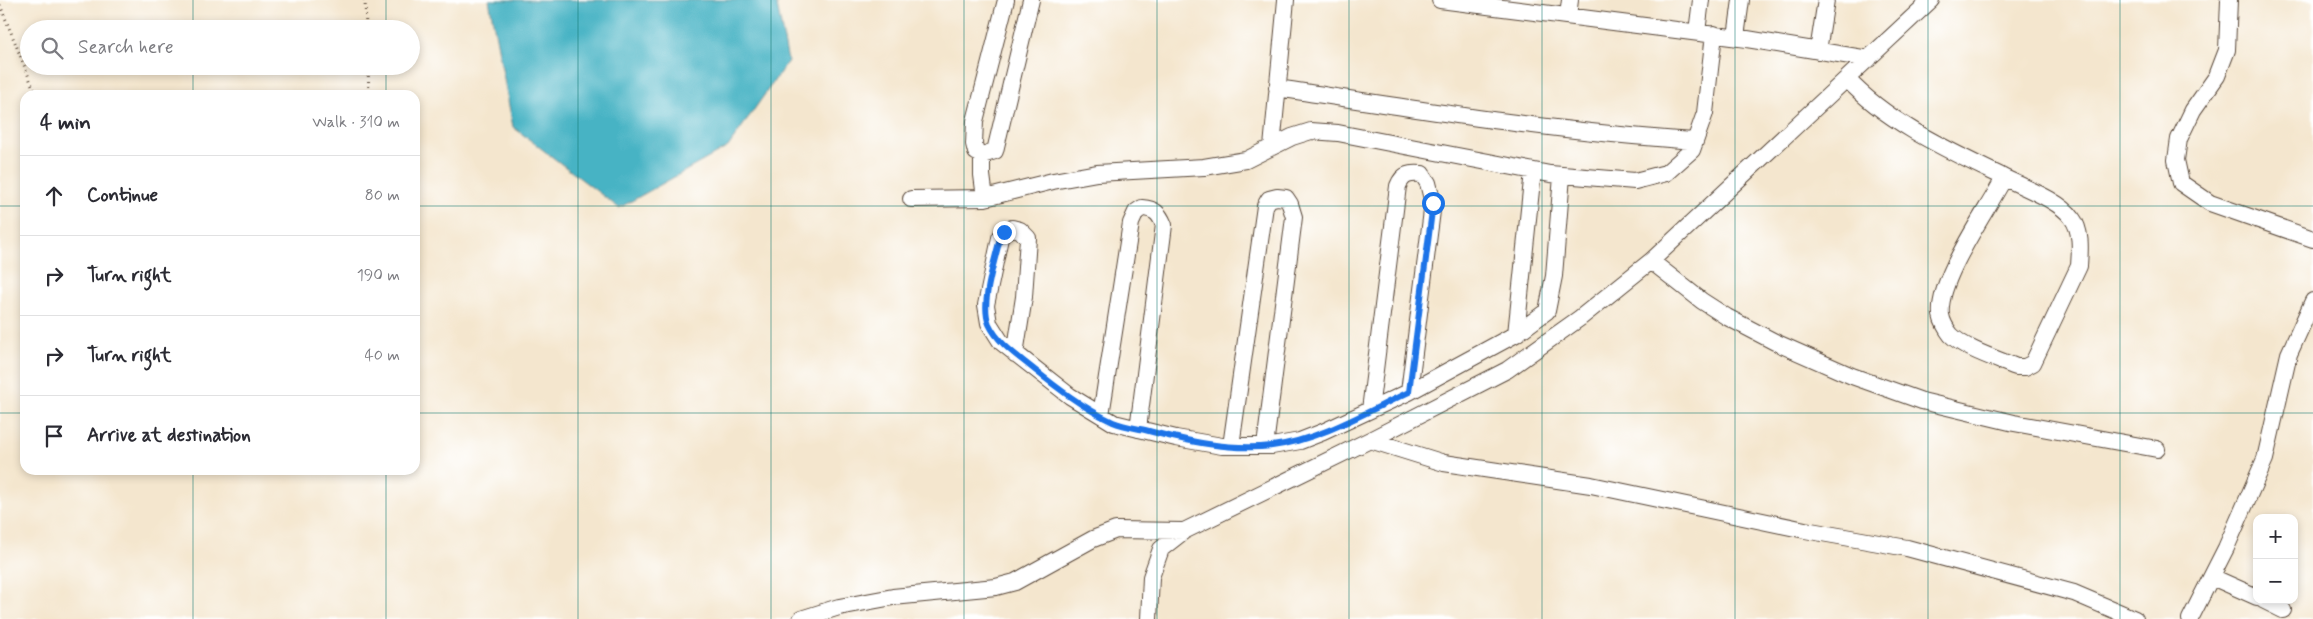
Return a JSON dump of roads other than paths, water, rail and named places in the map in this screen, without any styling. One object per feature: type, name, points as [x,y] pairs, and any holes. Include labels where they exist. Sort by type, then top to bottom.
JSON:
[{"type":"street","points":[[1006,0],[975,121],[974,144],[976,152],[982,155],[995,151],[1030,0]]},
{"type":"street","points":[[1272,147],[1286,0]]},
{"type":"street","points":[[1440,0],[1569,8],[1706,33],[1869,59]]},
{"type":"street","points":[[911,199],[985,198],[1053,181],[1097,173],[1204,167],[1246,160],[1292,137],[1311,132],[1338,132],[1562,176],[1635,181],[1666,173],[1692,150],[1705,113],[1706,33],[1701,0]]},
{"type":"street","points":[[1736,37],[1741,0]]},
{"type":"street","points":[[1818,50],[1826,0]]},
{"type":"street","points":[[1149,619],[1151,577],[1161,549],[1184,531],[1370,440],[1507,370],[1580,318],[1651,260],[1931,0]]},
{"type":"street","points":[[2229,0],[2227,50],[2217,76],[2193,110],[2179,139],[2176,160],[2181,183],[2210,204],[2313,239]]},
{"type":"street","points":[[1847,79],[1864,97],[1889,114],[1925,136],[2063,209],[2072,218],[2078,229],[2079,266],[2033,363],[2025,368],[2016,367],[1959,342],[1950,334],[1941,317],[1941,305],[1945,290],[1960,255],[2004,178]]},
{"type":"street","points":[[1277,88],[1484,120],[1624,137],[1695,141]]},
{"type":"street","points":[[982,155],[985,198]]},
{"type":"street","points":[[1516,334],[1533,171]]},
{"type":"street","points":[[1370,410],[1398,186],[1402,178],[1410,173],[1422,174],[1428,183],[1433,203],[1409,392]]},
{"type":"street","points":[[1015,354],[1024,297],[1028,238],[1020,230],[1012,228],[1004,232],[1000,238],[986,305],[989,323],[1001,342],[1015,354],[1070,396],[1114,423],[1176,438],[1231,446],[1265,446],[1300,441],[1409,392],[1516,334],[1547,311],[1554,276],[1562,176]]},
{"type":"street","points":[[1231,446],[1265,206],[1269,199],[1277,197],[1286,198],[1294,217],[1265,446]]},
{"type":"street","points":[[1101,415],[1131,224],[1136,212],[1142,208],[1151,209],[1159,214],[1164,225],[1138,429]]},
{"type":"street","points":[[1651,260],[1702,301],[1727,317],[1775,342],[1852,376],[1922,401],[2014,423],[2157,449]]},
{"type":"street","points":[[2190,619],[2212,577],[2265,459],[2289,354],[2313,301]]},
{"type":"street","points":[[1370,440],[1444,463],[1591,486],[1805,530],[1908,548],[2074,594],[2135,619]]},
{"type":"street","points":[[801,619],[838,607],[893,597],[996,587],[1015,582],[1093,539],[1116,530],[1131,528],[1184,531]]},
{"type":"street","points":[[2212,577],[2253,596]]},
{"type":"street","points":[[2271,604],[2283,610]]},
{"type":"water","points":[[489,0],[776,0],[788,61],[728,147],[619,208],[513,127]]}]
